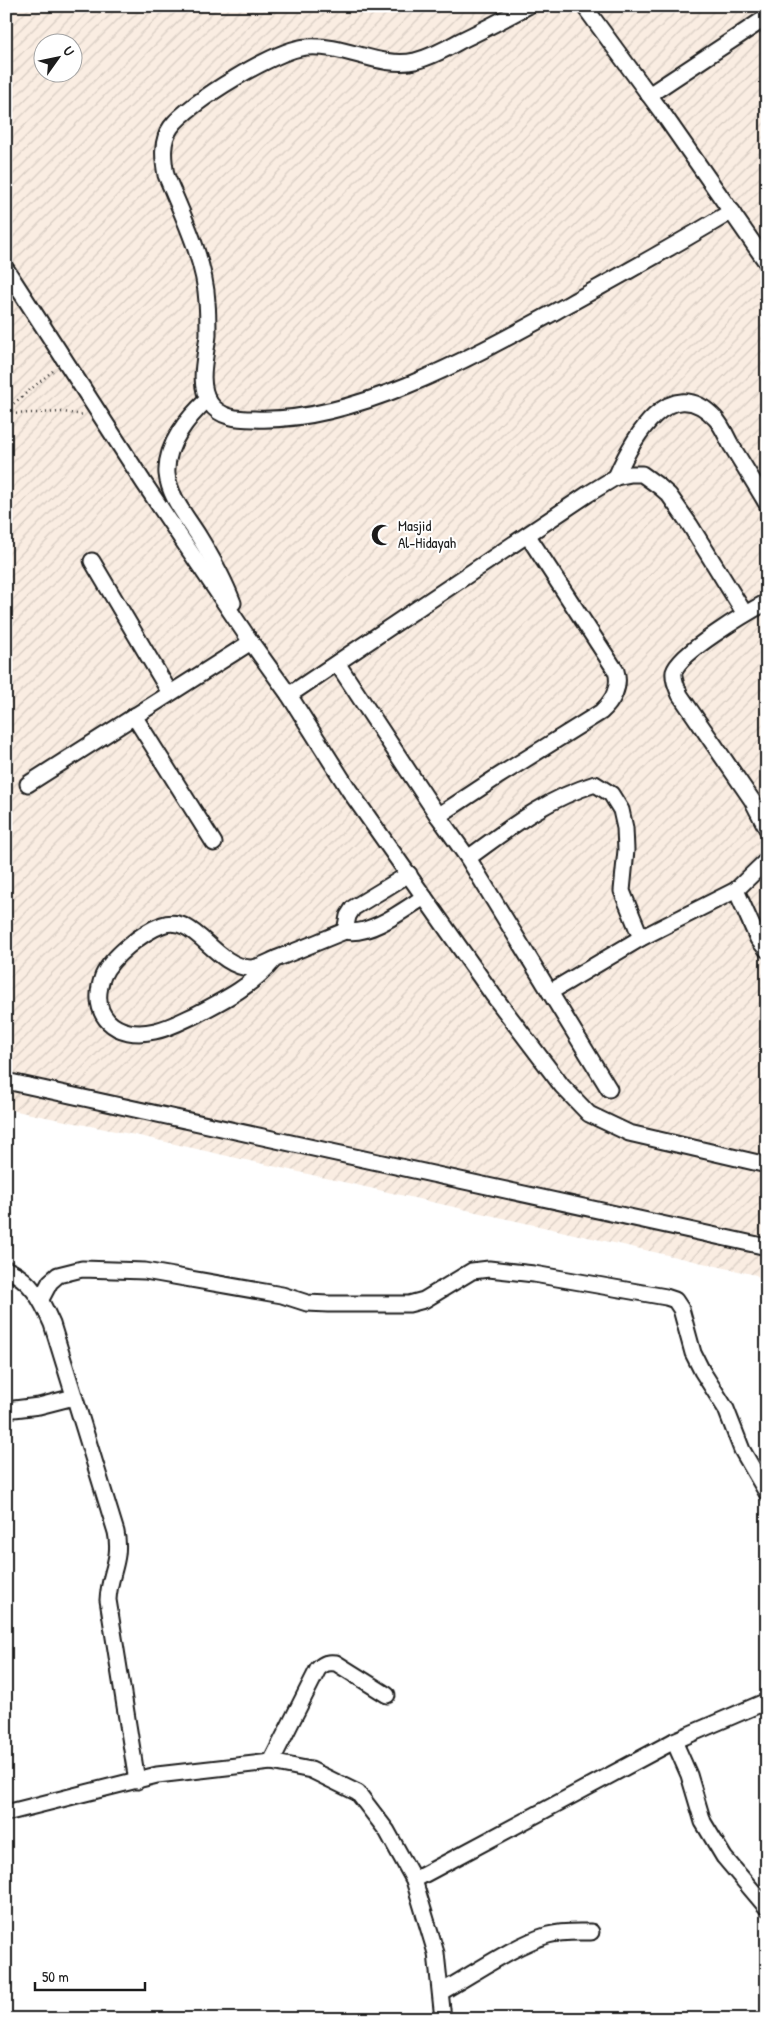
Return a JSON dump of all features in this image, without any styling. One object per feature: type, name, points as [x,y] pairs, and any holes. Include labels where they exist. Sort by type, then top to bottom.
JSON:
[{"type":"street","points":[[528,6],[436,54],[416,61],[391,63],[329,48],[307,46],[279,54],[226,84],[190,109],[171,127],[167,135],[163,159],[166,175],[204,276],[208,334],[204,381],[208,399],[215,408],[228,417],[264,420],[308,416],[361,403],[407,385],[490,347],[678,244],[732,211]]},
{"type":"street","points":[[584,6],[732,211],[767,263]]},
{"type":"street","points":[[649,95],[767,17]]},
{"type":"street","points":[[6,269],[234,618],[289,694],[349,790],[499,1003],[562,1086],[589,1114],[629,1133],[767,1165]]},
{"type":"street","points":[[208,399],[196,410],[178,434],[168,463],[167,473],[169,484],[178,504],[199,537],[229,592],[233,604],[234,618]]},
{"type":"street","points":[[616,477],[635,440],[653,416],[672,404],[691,402],[703,408],[716,419],[767,504]]},
{"type":"street","points":[[289,694],[616,477],[631,474],[642,474],[669,495],[690,525],[745,614]]},
{"type":"street","points":[[438,816],[601,712],[609,705],[617,688],[618,677],[608,656],[528,536]]},
{"type":"street","points":[[92,561],[170,693]]},
{"type":"street","points":[[767,602],[745,614],[691,651],[677,666],[674,678],[680,695],[752,800],[767,829]]},
{"type":"street","points":[[28,784],[251,642]]},
{"type":"street","points":[[337,662],[438,816],[468,858],[609,1089]]},
{"type":"street","points":[[134,716],[214,843]]},
{"type":"street","points":[[468,858],[540,806],[572,791],[596,784],[611,794],[621,810],[626,828],[622,892],[641,938]]},
{"type":"street","points":[[550,992],[641,938],[736,890],[767,860]]},
{"type":"street","points":[[345,931],[348,916],[353,908],[409,874]]},
{"type":"street","points":[[736,890],[758,939],[767,950]]},
{"type":"street","points":[[274,960],[264,972],[245,988],[168,1028],[145,1033],[122,1031],[108,1021],[101,1010],[99,1001],[100,987],[104,975],[114,961],[142,936],[164,924],[172,923],[184,926],[192,930],[229,962],[254,968],[345,931],[352,932],[371,928],[397,915],[424,897]]},
{"type":"street","points":[[6,1081],[767,1247]]},
{"type":"street","points":[[6,1269],[29,1284],[41,1298],[52,1324],[119,1545],[118,1560],[109,1589],[108,1600],[137,1781]]},
{"type":"street","points":[[41,1298],[50,1282],[58,1274],[82,1269],[145,1271],[282,1295],[307,1303],[409,1304],[432,1296],[472,1271],[489,1269],[534,1274],[666,1297],[675,1300],[681,1309],[693,1353],[726,1409],[742,1450],[767,1493]]},
{"type":"street","points":[[6,1410],[39,1406],[74,1397]]},
{"type":"street","points":[[271,1762],[318,1669],[322,1665],[330,1662],[336,1664],[387,1695]]},
{"type":"street","points":[[414,1880],[674,1740],[767,1701]]},
{"type":"street","points":[[674,1740],[689,1775],[703,1822],[724,1857],[767,1908]]},
{"type":"street","points":[[6,1813],[157,1776],[271,1762],[311,1770],[358,1793],[387,1831],[414,1880],[436,1953],[443,2019]]},
{"type":"street","points":[[441,1992],[531,1941],[550,1934],[568,1931],[591,1932]]},
{"type":"path","points":[[6,412],[66,360]]},
{"type":"path","points":[[6,412],[64,412],[102,418]]},
{"type":"shaded area","points":[[6,6],[767,6],[767,1284],[756,1275],[135,1135],[6,1109]]},
{"type":"place","name":"Masjid Al-Hidayah","points":[[382,535]]}]
